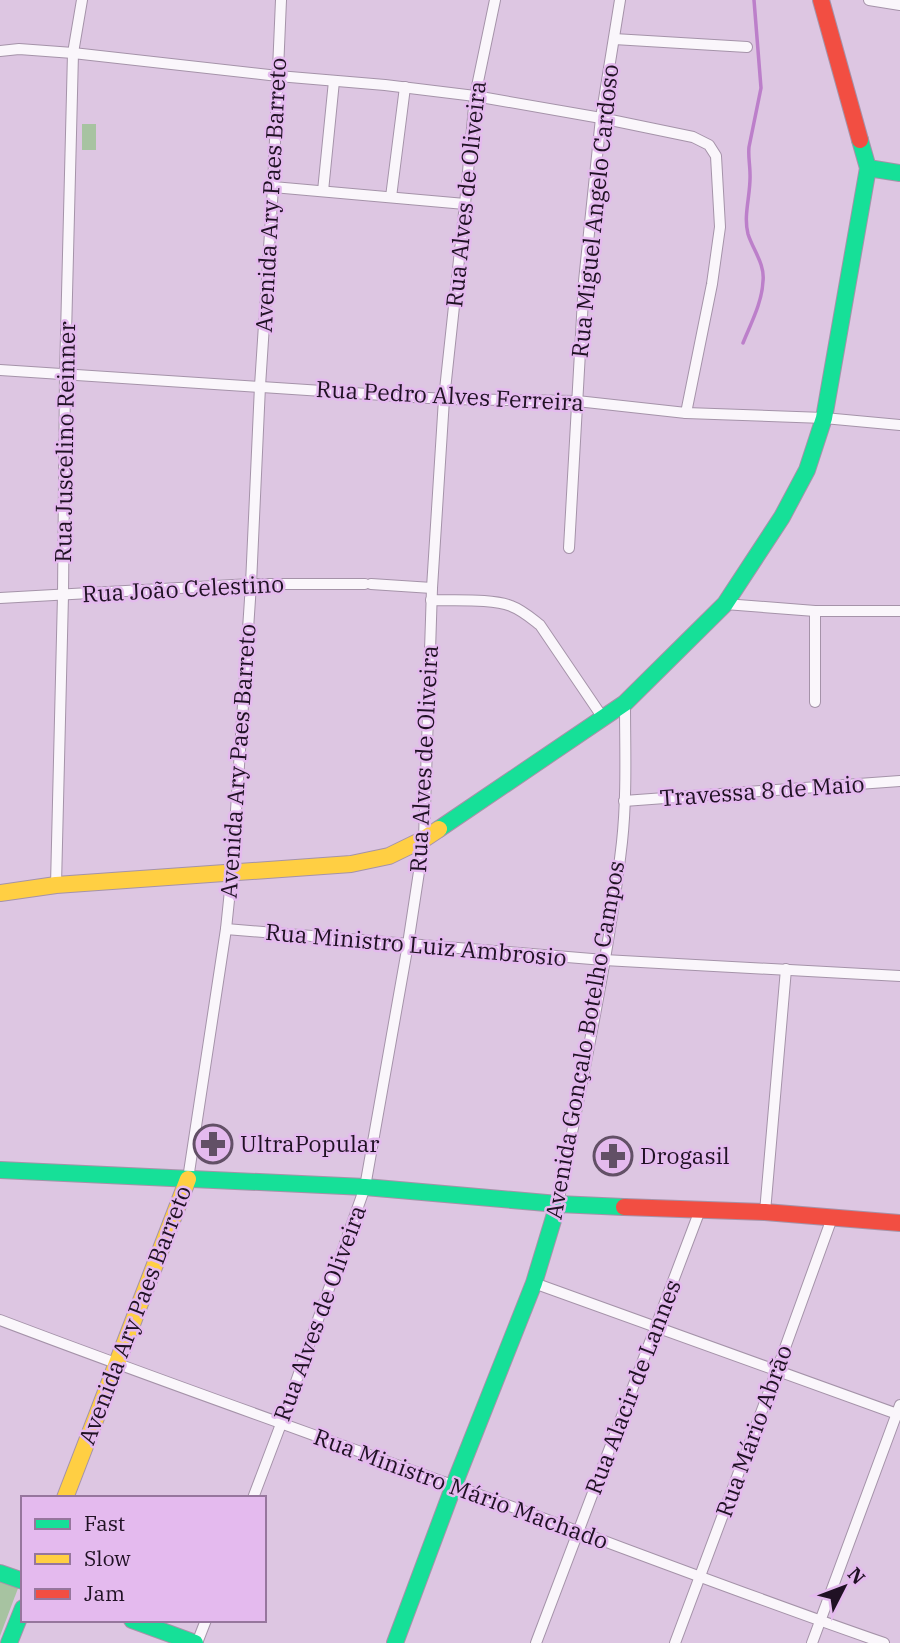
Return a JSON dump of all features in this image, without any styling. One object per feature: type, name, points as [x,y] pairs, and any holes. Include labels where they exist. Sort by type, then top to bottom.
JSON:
[{"type":"street","name":"Rua Juscelino Reinner","points":[[56,885],[73,53],[82,0]]},
{"type":"street","name":"Avenida Ary Paes Barreto","points":[[66,1496],[188,1179],[226,929],[251,584],[281,0]]},
{"type":"street","name":"Rua Alves de Oliveira","points":[[254,1496],[365,1187],[408,944],[424,839],[431,600],[444,398],[475,96],[495,0]]},
{"type":"street","name":"Rua Miguel Angelo Cardoso","points":[[569,548],[584,281],[601,118],[620,0]]},
{"type":"street","points":[[0,893],[56,885],[351,864],[389,856],[424,839],[625,703],[725,604],[782,517],[807,470],[824,418],[868,168],[821,0]]},
{"type":"street","points":[[869,0],[900,5]]},
{"type":"street","points":[[614,39],[747,47]]},
{"type":"street","points":[[0,51],[19,49],[73,53],[475,96],[693,137],[709,145],[716,156],[720,227],[712,284],[686,413]]},
{"type":"street","points":[[323,191],[334,81]]},
{"type":"street","points":[[391,197],[405,87]]},
{"type":"street","points":[[868,168],[900,173]]},
{"type":"street","points":[[273,187],[465,204]]},
{"type":"street","name":"Rua Pedro Alves Ferreira","points":[[0,369],[444,398],[577,401],[686,413],[824,418],[900,425]]},
{"type":"street","name":"Rua João Celestino","points":[[0,598],[251,584],[432,587]]},
{"type":"street","points":[[431,600],[493,602],[510,605],[529,616],[540,625],[603,718]]},
{"type":"street","points":[[725,604],[815,611],[900,611]]},
{"type":"street","points":[[815,611],[815,702]]},
{"type":"street","name":"Avenida Gonçalo Botelho Campos","points":[[395,1643],[534,1283],[558,1204],[604,960],[622,841],[625,703]]},
{"type":"street","name":"Travessa 8 de Maio","points":[[624,802],[900,781]]},
{"type":"street","name":"Rua Ministro Luiz Ambrosio","points":[[226,929],[604,960],[900,976]]},
{"type":"street","points":[[765,1212],[786,969]]},
{"type":"street","points":[[0,1170],[365,1187],[558,1204],[765,1212],[900,1223],[900,1216]]},
{"type":"street","name":"Rua Alacir de Lannes","points":[[536,1643],[700,1210]]},
{"type":"street","name":"Rua Mário Abrão","points":[[675,1643],[832,1218]]},
{"type":"street","points":[[534,1283],[899,1411],[812,1643]]},
{"type":"street","name":"Rua Ministro Mário Machado","points":[[0,1320],[884,1643]]},
{"type":"street","points":[[0,1573],[21,1580]]},
{"type":"street","points":[[9,1643],[21,1613]]},
{"type":"street","points":[[138,1622],[196,1643],[205,1622]]},
{"type":"green space","points":[[82,124],[96,124],[96,150],[82,150]]},
{"type":"green space","points":[[0,1576],[20,1583],[0,1636]]},
{"type":"waterway","points":[[743,343],[758,305],[763,281],[762,269],[748,234],[746,219],[750,182],[749,147],[761,88],[754,0]]},
{"type":"traffic: fast","points":[[439,829],[625,703],[725,604],[782,517],[807,470],[824,418],[868,168],[860,140]]},
{"type":"traffic: fast","points":[[868,168],[900,173]]},
{"type":"traffic: fast","points":[[0,1170],[365,1187],[624,1207]]},
{"type":"traffic: fast","points":[[395,1643],[534,1283],[558,1204]]},
{"type":"traffic: fast","points":[[0,1573],[21,1580]]},
{"type":"traffic: fast","points":[[9,1643],[21,1613]]},
{"type":"traffic: fast","points":[[137,1622],[195,1643]]},
{"type":"traffic: slow","points":[[0,893],[56,885],[351,864],[389,856],[439,829]]},
{"type":"traffic: slow","points":[[66,1496],[188,1179]]},
{"type":"traffic: jam","points":[[821,0],[860,140]]},
{"type":"traffic: jam","points":[[624,1207],[765,1212],[900,1223]]},
{"type":"place","name":"UltraPopular","points":[[213,1144]]},
{"type":"place","name":"Drogasil","points":[[613,1156]]}]
